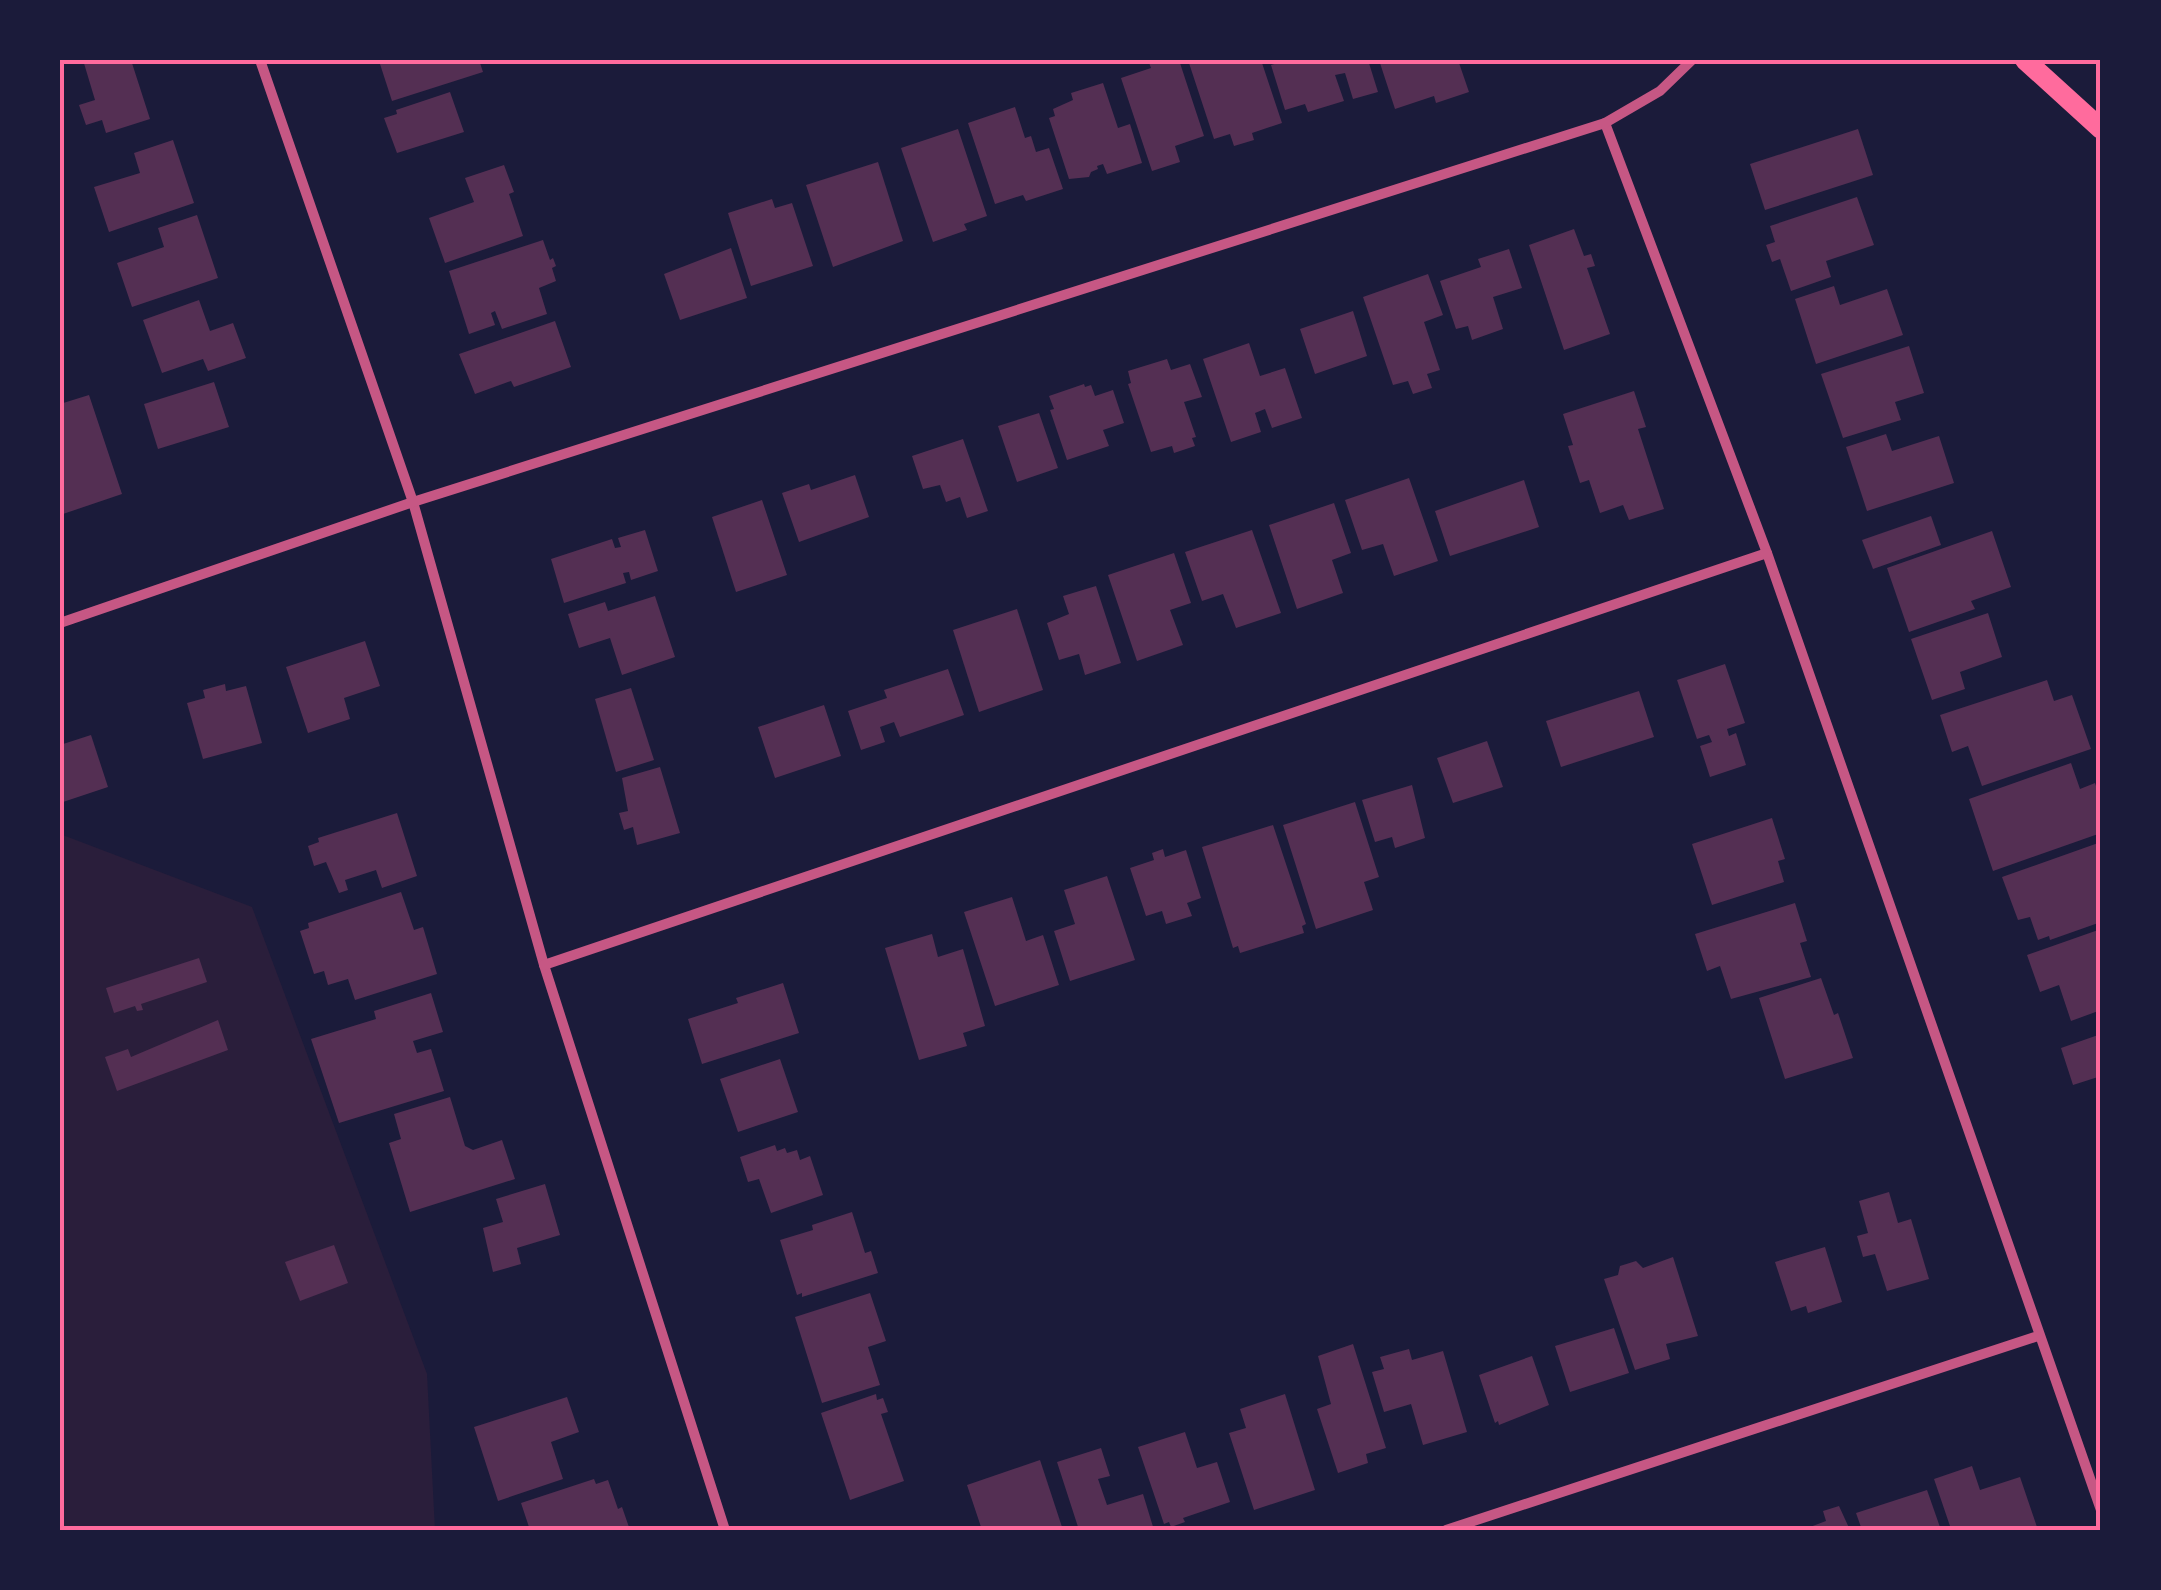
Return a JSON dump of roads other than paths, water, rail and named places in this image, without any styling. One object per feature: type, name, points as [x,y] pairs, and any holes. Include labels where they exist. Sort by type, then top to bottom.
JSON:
[{"type":"main road","points":[[2025,60],[2101,128]]},
{"type":"street","points":[[260,60],[414,502],[544,964],[725,1530]]},
{"type":"street","points":[[60,623],[414,502],[1605,123],[1660,91],[1692,60]]},
{"type":"street","points":[[1605,123],[1767,553],[2101,1510]]},
{"type":"street","points":[[544,964],[1767,553]]},
{"type":"street","points":[[1446,1530],[2038,1336]]}]
